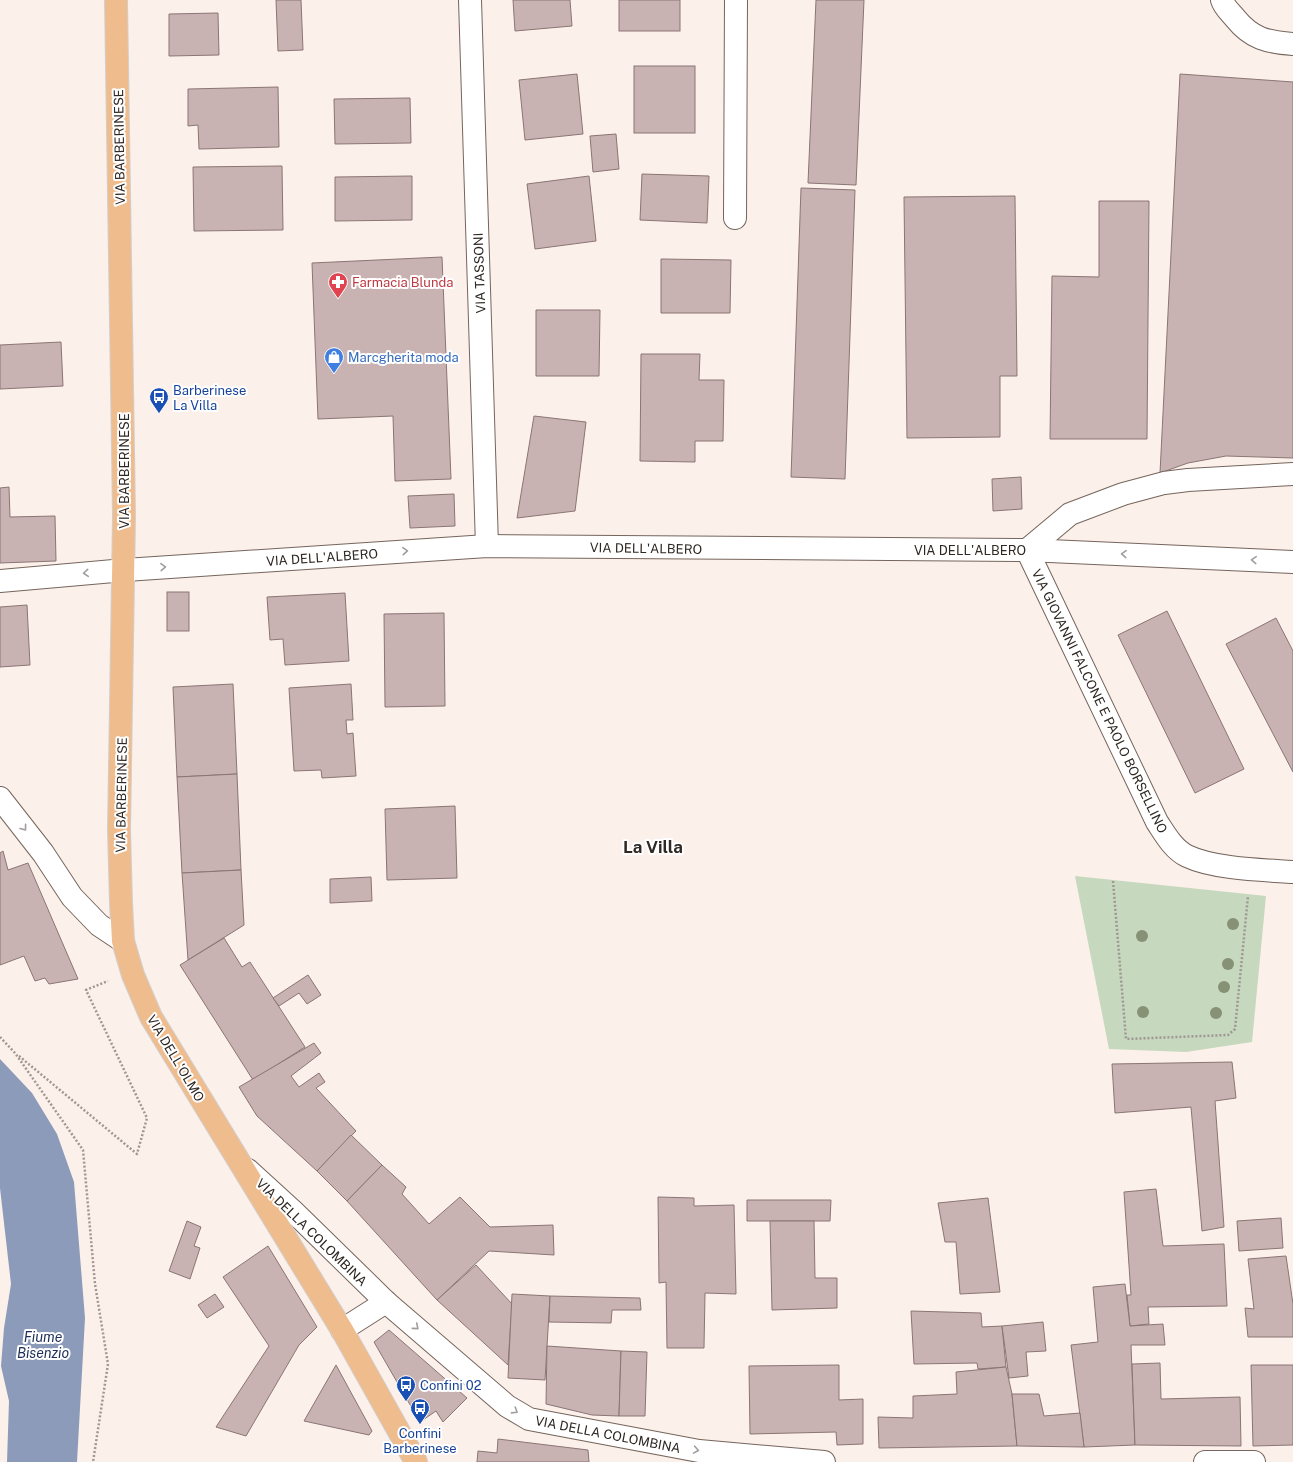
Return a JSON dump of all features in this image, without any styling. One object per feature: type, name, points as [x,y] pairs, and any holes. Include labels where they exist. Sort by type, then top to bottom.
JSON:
[{"type":"main road","name":"VIA BARBERINESE","points":[[116,0],[124,570],[119,830],[123,941]]},
{"type":"main road","name":"VIA DELL'OLMO","points":[[123,941],[133,975],[151,1017],[238,1162],[342,1330],[416,1462]]},
{"type":"street","name":"VIA TASSONI","points":[[470,0],[487,546]]},
{"type":"street","points":[[735,218],[736,0]]},
{"type":"street","points":[[1222,0],[1224,6],[1246,32],[1272,43],[1293,44]]},
{"type":"street","points":[[1027,550],[1070,514],[1123,494],[1164,483],[1188,480],[1293,474]]},
{"type":"street","name":"VIA DELL'ALBERO","points":[[0,581],[124,570],[487,546],[1027,550],[1293,562]]},
{"type":"street","name":"VIA GIOVANNI FALCONE E PAOLO BORSELLINO","points":[[1027,550],[1167,839],[1186,856],[1212,863],[1246,868],[1293,872]]},
{"type":"street","points":[[0,798],[43,853],[72,897],[99,925],[123,941]]},
{"type":"street","name":"VIA DELLA COLOMBINA","points":[[238,1162],[294,1212],[386,1302],[507,1406],[529,1419],[699,1451],[824,1462]]},
{"type":"street","points":[[342,1330],[386,1302]]},
{"type":"street","points":[[1205,1462],[1254,1462]]},
{"type":"path","points":[[1113,881],[1126,1039],[1228,1035],[1236,1028],[1248,894],[1246,868]]},
{"type":"path","points":[[0,1037],[16,1053],[137,1154],[147,1118],[86,990],[106,981],[133,975]]},
{"type":"path","points":[[16,1053],[83,1150],[95,1284],[108,1364],[93,1462]]},
{"type":"green space","points":[[1075,876],[1266,896],[1252,1042],[1186,1052],[1109,1049]]},
{"type":"water","name":"Fiume Bisenzio","points":[[0,1059],[32,1093],[57,1134],[74,1182],[85,1318],[77,1462],[7,1462],[9,1401],[1,1366],[4,1328],[11,1284],[0,1188]]},
{"type":"building","points":[[276,0],[301,0],[303,50],[278,51]]},
{"type":"building","points":[[513,0],[570,0],[572,26],[515,31]]},
{"type":"building","points":[[619,0],[680,0],[680,31],[619,31]]},
{"type":"building","points":[[816,0],[864,0],[856,185],[808,183]]},
{"type":"building","points":[[218,13],[219,55],[169,56],[169,14]]},
{"type":"building","points":[[634,66],[695,66],[695,133],[634,133]]},
{"type":"building","points":[[577,74],[583,134],[525,140],[519,80]]},
{"type":"building","points":[[1180,74],[1293,82],[1293,458],[1226,456],[1188,463],[1160,473]]},
{"type":"building","points":[[278,87],[279,147],[199,149],[198,125],[188,126],[188,89]]},
{"type":"building","points":[[410,98],[411,143],[335,144],[334,99]]},
{"type":"building","points":[[616,134],[619,169],[593,172],[590,136]]},
{"type":"building","points":[[282,166],[283,230],[194,231],[193,167]]},
{"type":"building","points":[[642,174],[709,176],[707,223],[640,220]]},
{"type":"building","points":[[412,176],[412,220],[335,221],[335,177]]},
{"type":"building","points":[[589,176],[596,241],[535,249],[527,184]]},
{"type":"building","points":[[801,188],[855,190],[845,479],[791,477]]},
{"type":"building","points":[[1015,196],[1017,376],[1000,376],[1000,437],[907,438],[904,197]]},
{"type":"building","points":[[1099,201],[1149,201],[1147,439],[1050,439],[1052,276],[1099,277]]},
{"type":"building","points":[[442,257],[451,479],[395,481],[393,416],[318,419],[312,263]]},
{"type":"building","points":[[661,259],[731,260],[730,313],[661,313]]},
{"type":"building","points":[[536,310],[600,310],[599,376],[536,376]]},
{"type":"building","points":[[61,342],[63,386],[0,389],[0,345]]},
{"type":"building","points":[[641,354],[700,354],[699,380],[724,380],[723,441],[695,441],[695,462],[640,461]]},
{"type":"building","points":[[534,416],[586,422],[575,511],[517,518]]},
{"type":"building","points":[[1021,477],[1022,509],[993,511],[992,479]]},
{"type":"building","points":[[9,487],[10,517],[55,516],[56,561],[0,563],[0,488]]},
{"type":"building","points":[[454,494],[455,526],[410,528],[408,496]]},
{"type":"building","points":[[167,592],[189,592],[189,631],[167,631]]},
{"type":"building","points":[[345,593],[349,661],[285,665],[283,639],[270,640],[267,597]]},
{"type":"building","points":[[27,605],[30,665],[0,667],[0,607]]},
{"type":"building","points":[[1167,611],[1244,769],[1195,793],[1118,635]]},
{"type":"building","points":[[444,613],[445,706],[385,707],[384,614]]},
{"type":"building","points":[[1276,618],[1293,651],[1293,772],[1226,644]]},
{"type":"building","points":[[233,684],[237,774],[177,777],[173,687]]},
{"type":"building","points":[[351,684],[353,720],[346,720],[347,734],[353,733],[356,776],[322,778],[321,770],[294,771],[289,688]]},
{"type":"building","points":[[237,774],[241,870],[182,873],[177,777]]},
{"type":"building","points":[[455,806],[457,878],[387,880],[385,809]]},
{"type":"building","points":[[3,851],[8,870],[28,863],[78,979],[49,984],[45,978],[35,981],[24,956],[0,965],[0,853]]},
{"type":"building","points":[[241,870],[244,925],[188,960],[182,873]]},
{"type":"building","points":[[371,877],[372,901],[330,903],[330,879]]},
{"type":"building","points":[[224,938],[242,967],[250,962],[305,1047],[253,1080],[180,965]]},
{"type":"building","points":[[308,975],[321,995],[307,1004],[299,993],[279,1006],[273,998]]},
{"type":"building","points":[[314,1043],[321,1053],[291,1076],[299,1087],[319,1073],[325,1082],[316,1088],[356,1131],[317,1171],[257,1116],[239,1087]]},
{"type":"building","points":[[1232,1062],[1236,1098],[1215,1101],[1224,1227],[1202,1231],[1191,1107],[1115,1113],[1112,1064]]},
{"type":"building","points":[[351,1135],[382,1165],[347,1201],[317,1171]]},
{"type":"building","points":[[382,1165],[406,1187],[402,1194],[429,1224],[460,1197],[490,1227],[553,1225],[554,1255],[489,1251],[437,1300],[347,1201]]},
{"type":"building","points":[[1156,1189],[1163,1246],[1224,1244],[1227,1306],[1148,1307],[1149,1324],[1130,1326],[1127,1295],[1131,1295],[1124,1192]]},
{"type":"building","points":[[658,1197],[694,1198],[694,1206],[734,1205],[736,1294],[705,1293],[704,1348],[667,1348],[666,1282],[659,1283]]},
{"type":"building","points":[[988,1198],[1000,1292],[960,1294],[956,1242],[945,1242],[938,1203]]},
{"type":"building","points":[[747,1200],[831,1200],[830,1221],[747,1221]]},
{"type":"building","points":[[1281,1218],[1283,1248],[1239,1251],[1237,1221]]},
{"type":"building","points":[[187,1221],[201,1227],[194,1246],[200,1248],[190,1279],[169,1271]]},
{"type":"building","points":[[770,1221],[814,1221],[815,1278],[837,1278],[837,1308],[772,1310]]},
{"type":"building","points":[[268,1246],[317,1327],[299,1345],[246,1436],[216,1427],[269,1346],[223,1277]]},
{"type":"building","points":[[1286,1256],[1293,1304],[1293,1337],[1248,1337],[1245,1308],[1254,1309],[1248,1259]]},
{"type":"building","points":[[476,1265],[512,1304],[508,1365],[437,1300]]},
{"type":"building","points":[[1125,1284],[1130,1326],[1163,1324],[1165,1345],[1131,1345],[1135,1445],[1084,1447],[1071,1345],[1098,1342],[1093,1287]]},
{"type":"building","points":[[215,1294],[224,1307],[207,1318],[198,1305]]},
{"type":"building","points":[[512,1294],[550,1296],[545,1380],[508,1378]]},
{"type":"building","points":[[550,1296],[640,1298],[641,1310],[612,1310],[611,1323],[549,1322]]},
{"type":"building","points":[[911,1311],[981,1313],[982,1327],[1002,1326],[1006,1367],[978,1369],[977,1363],[914,1364]]},
{"type":"building","points":[[1043,1322],[1046,1351],[1026,1352],[1028,1376],[1009,1378],[1002,1326]]},
{"type":"building","points":[[389,1330],[467,1398],[443,1422],[436,1411],[420,1422],[374,1342]]},
{"type":"building","points":[[547,1346],[621,1351],[619,1416],[592,1415],[546,1404]]},
{"type":"building","points":[[621,1351],[647,1352],[645,1416],[619,1416]]},
{"type":"building","points":[[1160,1363],[1161,1399],[1240,1397],[1241,1446],[1135,1445],[1132,1364]]},
{"type":"building","points":[[336,1365],[372,1431],[369,1435],[304,1421]]},
{"type":"building","points":[[839,1365],[839,1400],[863,1399],[863,1444],[837,1445],[836,1432],[750,1434],[749,1366]]},
{"type":"building","points":[[1251,1365],[1293,1365],[1293,1445],[1253,1446]]},
{"type":"building","points":[[1006,1367],[1012,1394],[1017,1446],[879,1448],[878,1417],[913,1418],[913,1396],[957,1394],[956,1372]]},
{"type":"building","points":[[1012,1394],[1039,1394],[1044,1416],[1080,1413],[1084,1447],[1017,1446]]},
{"type":"building","points":[[498,1439],[588,1450],[589,1462],[477,1462],[478,1451],[497,1453]]},
{"type":"place","name":"Farmacia Blunda","points":[[338,299]]},
{"type":"place","name":"Marcgherita moda","points":[[334,374]]},
{"type":"place","name":"Barberinese La Villa","points":[[159,414]]},
{"type":"place","name":"Confini 02","points":[[406,1402]]},
{"type":"place","name":"Confini Barberinese","points":[[420,1425]]},
{"type":"district","name":"La Villa","points":[[653,847]]}]
